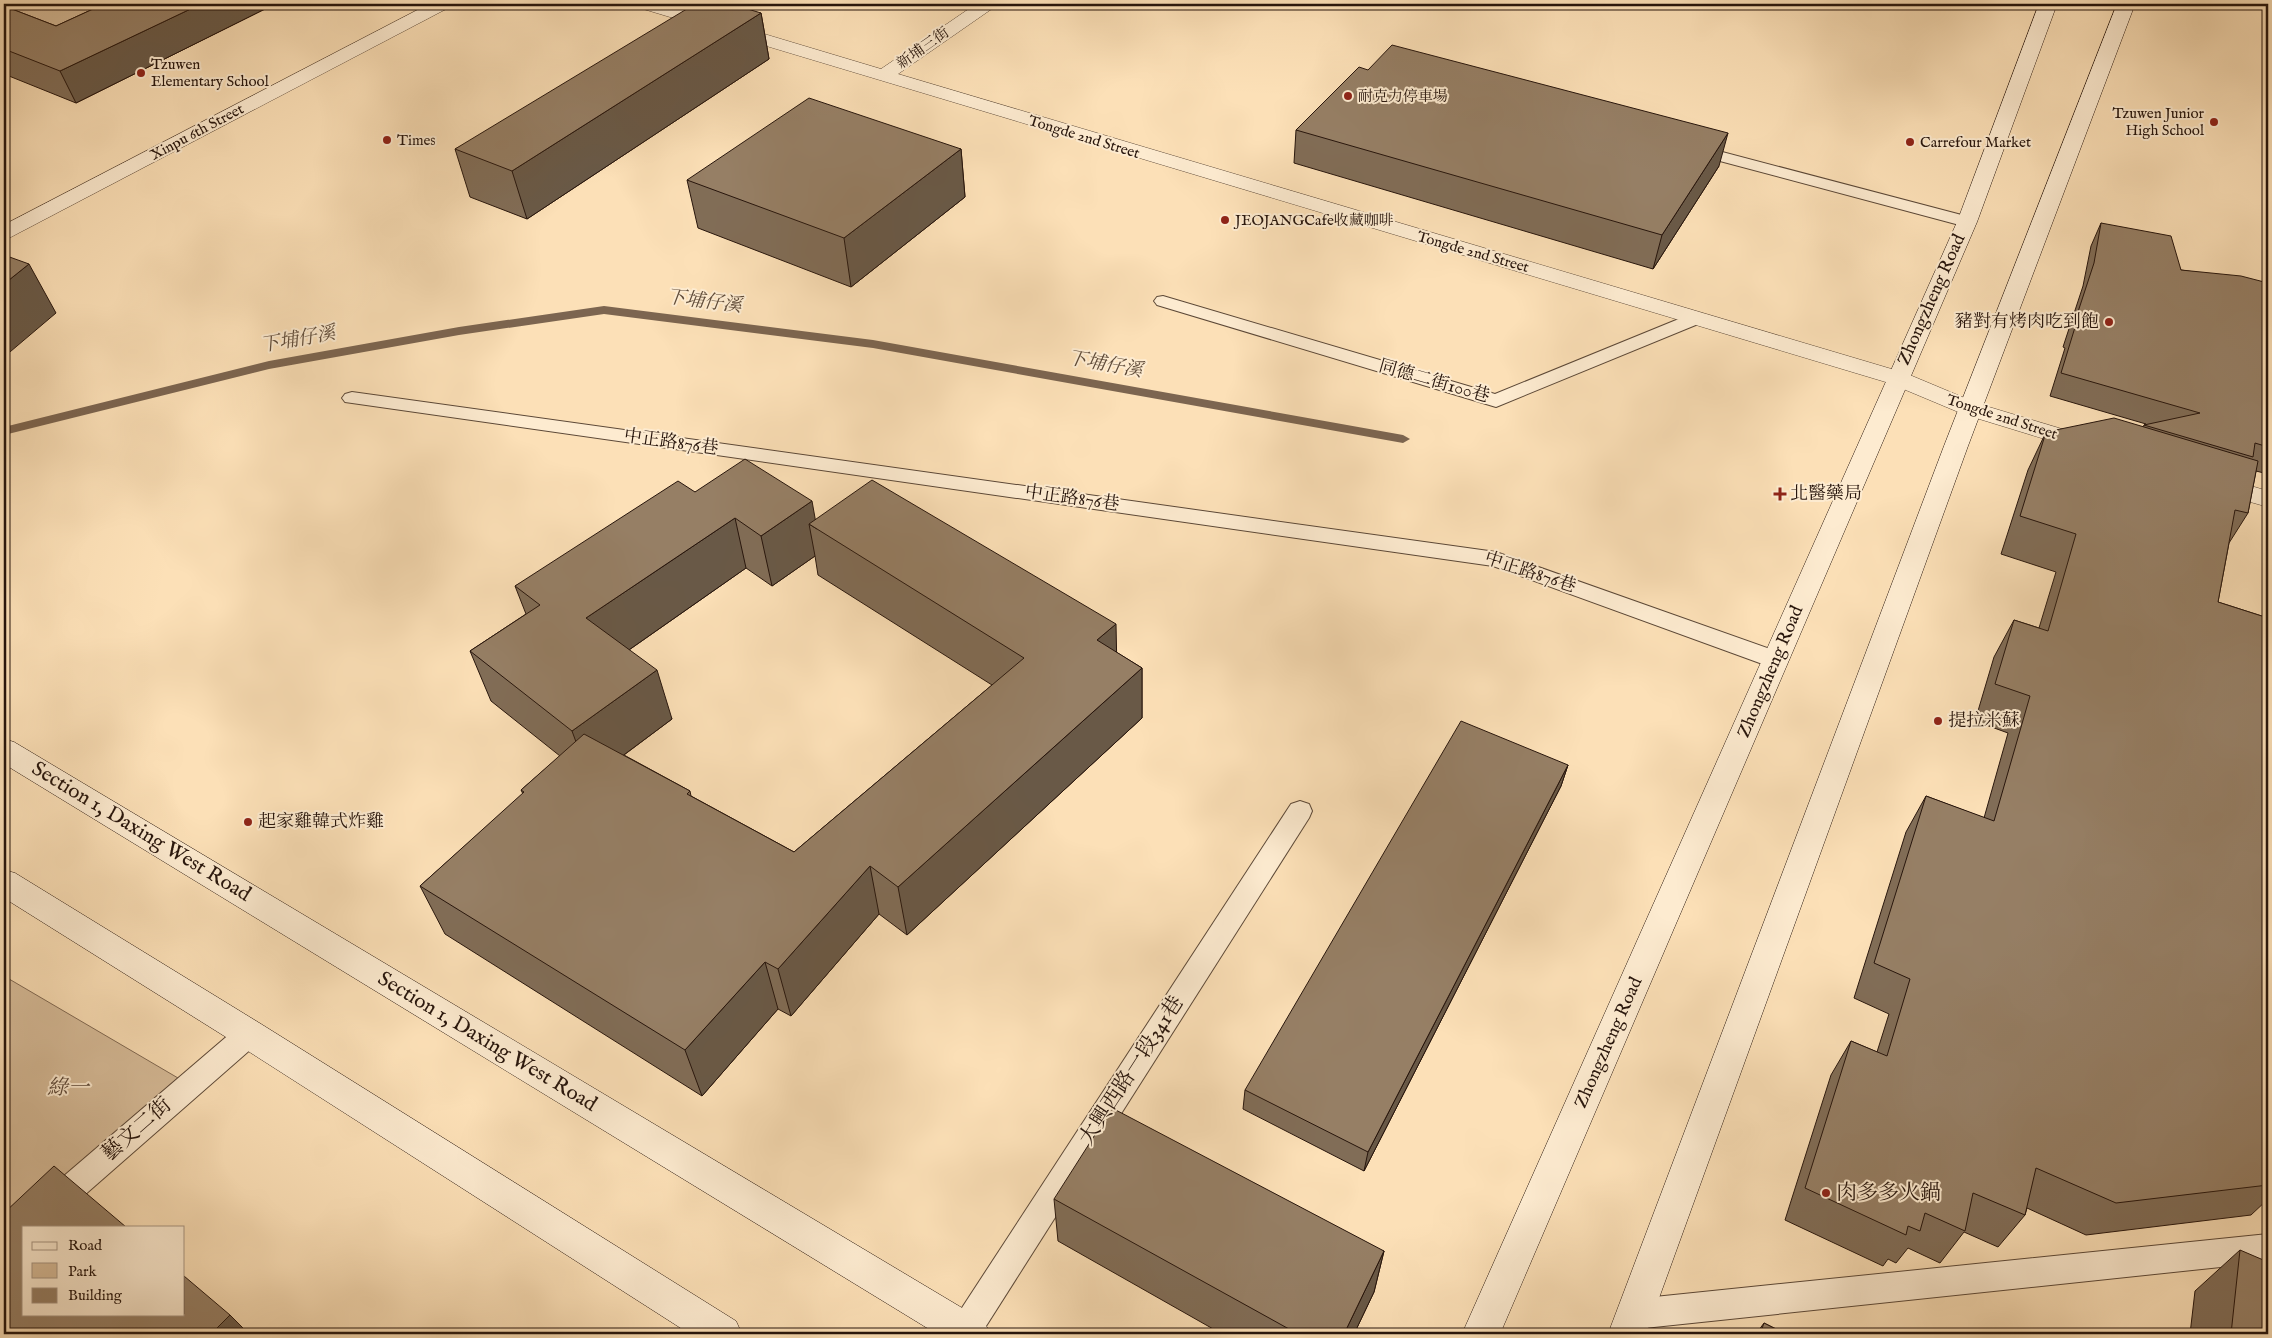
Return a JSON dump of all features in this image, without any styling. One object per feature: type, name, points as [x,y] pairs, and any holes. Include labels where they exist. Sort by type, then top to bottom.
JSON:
[{"type":"street","name":"Xinpu 6th Street","points":[[4,233],[442,4]]},
{"type":"street","name":"Tongde 2nd Street","points":[[646,4],[1897,378],[1971,409],[2106,450]]},
{"type":"street","name":"新埔三街","points":[[883,76],[987,4]]},
{"type":"street","name":"Zhongzheng Road","points":[[1481,1334],[1776,660],[1897,378],[1967,222],[2048,4]]},
{"type":"street","points":[[1631,1324],[1971,409],[2126,4]]},
{"type":"street","points":[[2202,479],[2268,499]]},
{"type":"street","name":"Section 1, Daxing West Road","points":[[4,750],[968,1332]]},
{"type":"street","points":[[4,882],[249,1034],[723,1334]]},
{"type":"lane","points":[[1675,145],[1967,222]]},
{"type":"lane","name":"同德二街100巷","points":[[1163,301],[1496,400],[1697,318]]},
{"type":"lane","name":"中正路876巷","points":[[352,398],[1496,559],[1776,660]]},
{"type":"lane","name":"大興西路一段341巷","points":[[968,1332],[1300,811]]},
{"type":"lane","name":"藝文二街","points":[[27,1226],[249,1034]]},
{"type":"lane","name":"藝文二街","points":[[4,1246],[22,1231]]},
{"type":"lane","points":[[1631,1324],[2268,1248]]},
{"type":"green space","points":[[4,4],[135,4],[58,40],[4,20]]},
{"type":"green space","name":"綠一","points":[[4,976],[178,1078],[4,1227]]},
{"type":"building","points":[[104,4],[201,4],[60,71],[4,49],[4,6],[56,26]]},
{"type":"building","points":[[695,4],[731,4],[761,13],[512,171],[455,149]]},
{"type":"building","points":[[1392,45],[1728,133],[1662,235],[1296,130],[1359,67],[1368,70]]},
{"type":"building","points":[[809,98],[961,149],[844,238],[687,180]]},
{"type":"building","points":[[2101,223],[2171,236],[2181,270],[2241,276],[2268,283],[2268,447],[2255,443],[2253,457],[2144,425],[2200,413],[2061,373],[2076,324],[2074,324],[2094,263]]},
{"type":"building","points":[[4,255],[29,264],[4,284]]},
{"type":"building","points":[[2114,418],[2258,461],[2248,513],[2235,510],[2218,602],[2268,618],[2268,1185],[2116,1203],[2036,1168],[2025,1215],[1973,1193],[1965,1231],[1925,1213],[1920,1231],[1908,1226],[1906,1235],[1805,1188],[1851,1041],[1887,1056],[1910,979],[1874,963],[1926,796],[1994,821],[2030,696],[1995,684],[2014,620],[2048,631],[2076,534],[2020,516],[2046,432]]},
{"type":"building","points":[[745,459],[812,501],[761,536],[735,518],[586,618],[657,670],[572,731],[470,651],[540,605],[515,586],[678,481],[695,492]]},
{"type":"building","points":[[872,480],[1116,624],[1097,640],[1142,668],[898,887],[870,866],[778,969],[765,962],[685,1050],[420,886],[524,792],[521,790],[584,734],[690,791],[687,794],[794,852],[1024,658],[809,524]]},
{"type":"building","points":[[1461,721],[1568,765],[1368,1152],[1245,1090]]},
{"type":"building","points":[[1112,1108],[1384,1251],[1344,1334],[1298,1334],[1054,1199]]},
{"type":"building","points":[[54,1166],[125,1226],[22,1226],[22,1316],[185,1316],[185,1277],[230,1315],[211,1334],[4,1334],[4,1213]]},
{"type":"building","points":[[2240,1250],[2268,1262],[2268,1334],[2231,1334]]},
{"type":"building","points":[[1764,1323],[1786,1334],[1760,1334]]},
{"type":"waterway","name":"下埔仔溪","points":[[4,431],[269,365],[459,331],[604,310],[873,344],[1403,439]]},
{"type":"place","name":"Tzuwen Elementary School","points":[[141,73]]},
{"type":"place","name":"耐克力停車場","points":[[1348,96]]},
{"type":"place","name":"Tzuwen Junior High School","points":[[2214,122]]},
{"type":"place","name":"Times","points":[[387,140]]},
{"type":"place","name":"Carrefour Market","points":[[1910,142]]},
{"type":"place","name":"JEOJANGCafe收藏咖啡","points":[[1225,220]]},
{"type":"place","name":"豬對有烤肉吃到飽","points":[[2109,322]]},
{"type":"place","name":"北醫藥局","points":[[1780,494]]},
{"type":"place","name":"提拉米蘇","points":[[1938,721]]},
{"type":"place","name":"起家雞韓式炸雞","points":[[248,822]]},
{"type":"place","name":"肉多多火鍋","points":[[1826,1193]]}]
